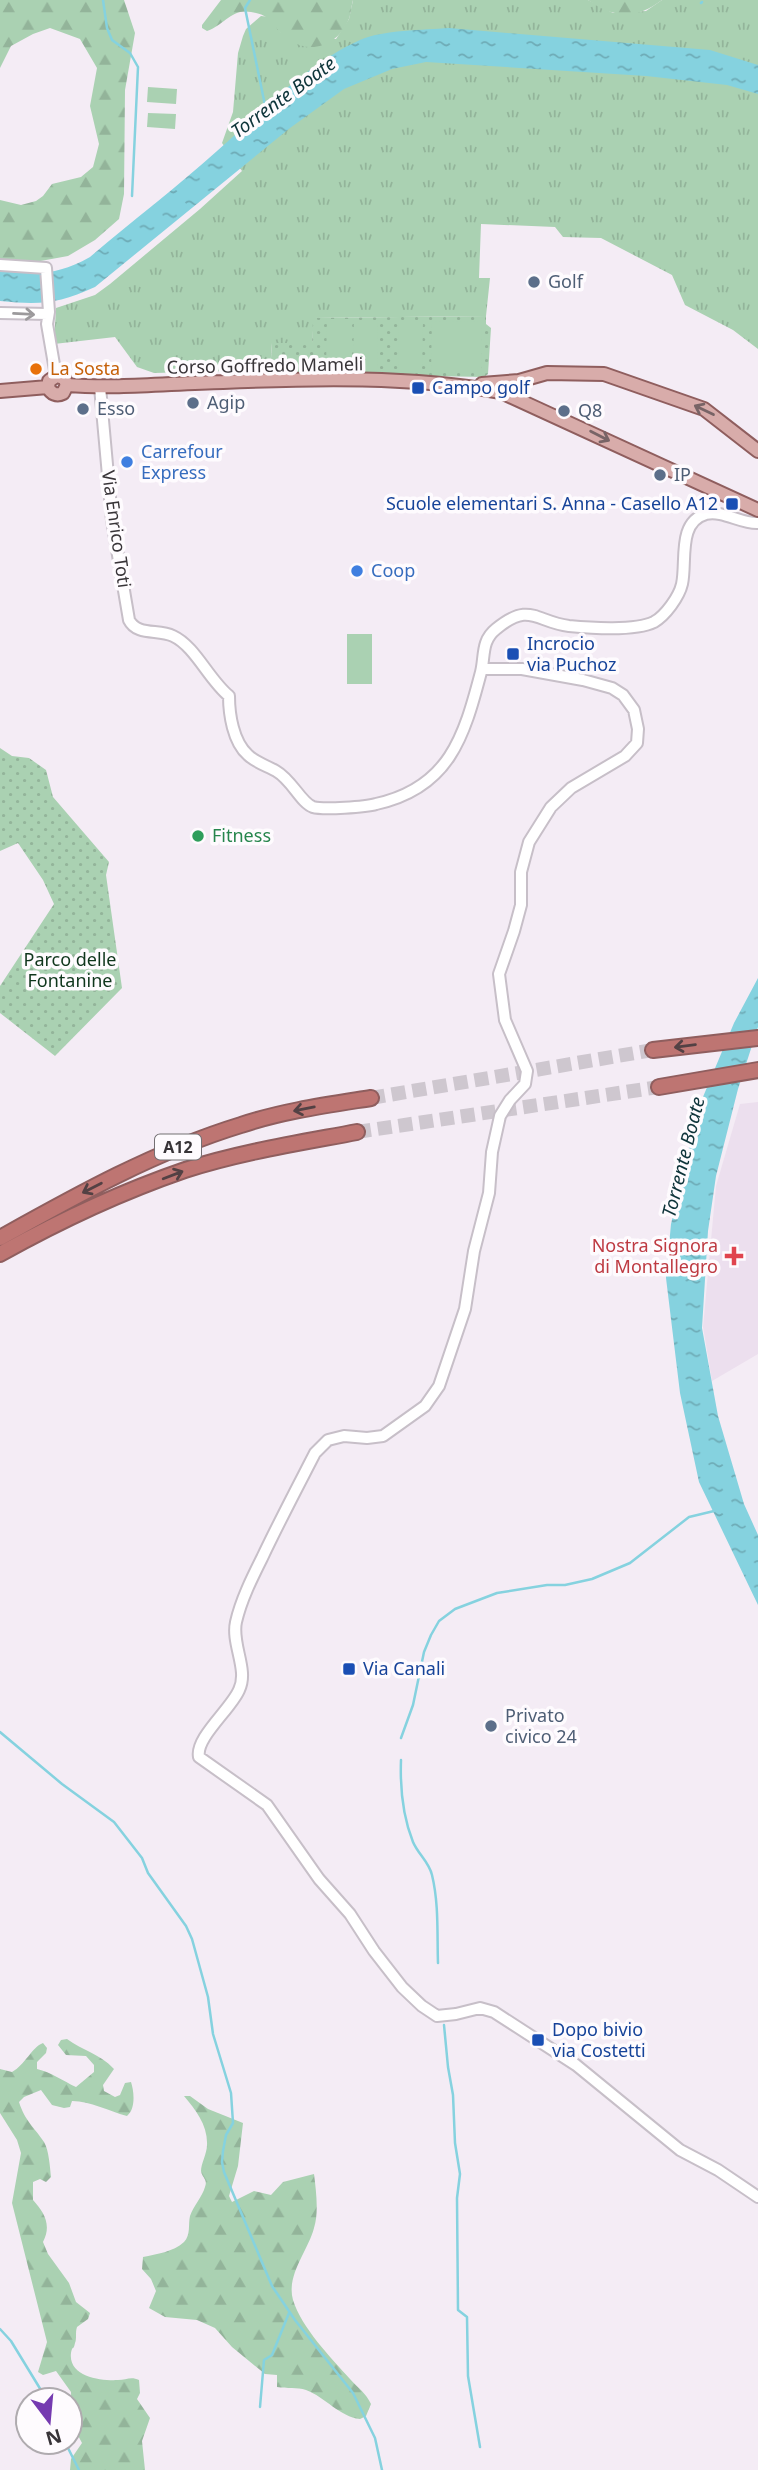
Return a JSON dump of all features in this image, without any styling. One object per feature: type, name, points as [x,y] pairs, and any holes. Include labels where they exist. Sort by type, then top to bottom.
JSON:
[{"type":"highway","points":[[653,1050],[758,1038]]},
{"type":"highway","points":[[659,1087],[758,1070]]},
{"type":"highway","name":"A12","points":[[0,1238],[77,1196],[177,1147],[241,1125],[302,1109],[371,1098]]},
{"type":"highway","name":"A12","points":[[0,1254],[95,1205],[185,1170],[244,1154],[357,1132]]},
{"type":"main road","points":[[464,385],[519,381],[547,373],[604,374],[704,409],[758,451]]},
{"type":"main road","points":[[56,376],[64,378],[67,385],[65,391],[60,394],[54,394],[48,387],[49,381],[56,376]]},
{"type":"main road","name":"Corso Goffredo Mameli","points":[[67,385],[100,387],[329,381],[464,385]]},
{"type":"main road","points":[[464,385],[516,397],[663,468],[758,510]]},
{"type":"main road","points":[[0,391],[48,387]]},
{"type":"street","points":[[0,265],[46,268],[49,344],[56,376]]},
{"type":"street","points":[[0,313],[48,313]]},
{"type":"street","name":"Via Enrico Toti","points":[[100,387],[112,520],[127,613],[133,627],[139,631],[172,635],[183,642],[216,685],[229,696],[229,708],[238,743],[248,755],[284,776],[295,786],[303,801],[314,807],[369,806],[393,801],[418,788],[443,768],[461,736],[482,669]]},
{"type":"street","points":[[754,523],[709,513],[694,521],[687,534],[681,586],[672,604],[654,622],[636,627],[567,626],[538,615],[516,615],[494,631],[484,645],[482,669],[522,669],[583,680],[612,688],[623,695],[634,710],[638,729],[637,743],[625,756],[571,788],[551,807],[529,842],[521,872],[521,905],[499,974],[505,1020],[527,1071],[525,1084],[500,1116],[492,1152],[489,1193],[474,1251],[466,1310],[439,1385],[425,1406],[383,1436],[336,1438],[328,1440],[315,1453],[277,1527],[239,1612],[235,1625],[235,1640],[241,1668],[241,1688],[202,1741],[198,1751],[200,1757],[267,1805],[319,1879],[349,1914],[402,1987],[422,2007],[437,2015],[480,2008],[494,2012],[576,2064],[680,2150],[718,2170],[758,2197]]},
{"type":"shaded area","name":"Nostra Signora di Montallegro","points":[[758,1102],[758,1354],[712,1381],[703,1327],[716,1186],[740,1104]]},
{"type":"green space","points":[[0,0],[124,0],[135,33],[125,90],[124,194],[119,219],[95,240],[68,256],[35,262],[0,259],[0,200],[21,205],[36,201],[52,184],[81,177],[93,167],[99,144],[90,106],[97,68],[80,39],[50,28],[11,46],[0,68]]},
{"type":"green space","points":[[221,0],[353,0],[349,19],[331,42],[306,47],[289,40],[266,17],[251,12],[238,12],[207,31],[202,25]]},
{"type":"green space","points":[[353,0],[588,0],[613,13],[646,11],[662,0],[758,0],[758,349],[733,330],[685,305],[672,275],[601,238],[563,237],[555,227],[481,224],[479,278],[490,278],[486,316],[314,318],[312,343],[272,343],[270,370],[154,373],[137,367],[115,337],[54,344],[56,308],[95,295],[110,284],[242,171],[222,143],[233,112],[238,53],[246,29],[261,16],[270,17],[281,33],[336,39],[349,19]]},
{"type":"green space","points":[[588,0],[662,0],[644,11],[625,14],[607,11]]},
{"type":"green space","points":[[148,87],[177,89],[176,104],[147,102]]},
{"type":"green space","points":[[148,113],[176,114],[175,129],[147,127]]},
{"type":"green space","points":[[486,316],[486,324],[491,328],[488,374],[484,377],[270,373],[272,343],[312,343],[313,318]]},
{"type":"green space","points":[[327,319],[351,319],[351,370],[326,370]]},
{"type":"green space","points":[[354,320],[378,320],[377,371],[353,370]]},
{"type":"green space","points":[[399,320],[423,320],[422,371],[398,371]]},
{"type":"green space","points":[[432,321],[482,322],[481,373],[431,372]]},
{"type":"green space","points":[[347,634],[372,634],[372,684],[347,684]]},
{"type":"green space","name":"Parco delle Fontanine","points":[[0,748],[12,756],[29,758],[46,770],[53,797],[109,862],[106,875],[122,988],[55,1056],[0,1013],[0,986],[54,904],[43,880],[18,843],[0,851]]},
{"type":"green space","points":[[67,2039],[103,2059],[114,2069],[103,2085],[104,2091],[115,2097],[120,2095],[125,2083],[131,2082],[133,2105],[127,2116],[79,2101],[72,2101],[70,2107],[64,2108],[52,2105],[41,2090],[19,2102],[27,2119],[46,2145],[49,2159],[51,2177],[46,2182],[40,2179],[33,2182],[33,2200],[47,2224],[43,2242],[48,2254],[69,2283],[76,2302],[90,2313],[88,2319],[77,2327],[76,2341],[71,2353],[72,2361],[80,2372],[87,2376],[111,2380],[139,2380],[140,2393],[137,2399],[150,2418],[142,2441],[145,2470],[70,2470],[73,2456],[84,2456],[84,2386],[67,2386],[56,2371],[43,2375],[38,2372],[47,2342],[12,2203],[21,2153],[17,2140],[0,2113],[0,2069],[12,2072],[43,2043],[47,2048],[46,2053],[37,2062],[37,2069],[76,2087],[94,2072],[94,2065],[86,2056],[66,2055],[58,2045],[61,2040]]},
{"type":"green space","points":[[184,2096],[190,2096],[208,2109],[243,2123],[238,2166],[229,2196],[232,2202],[254,2191],[271,2195],[283,2182],[314,2174],[316,2222],[292,2281],[293,2300],[303,2321],[318,2342],[369,2400],[371,2404],[366,2416],[360,2419],[346,2415],[306,2390],[277,2387],[277,2375],[265,2374],[232,2347],[215,2328],[197,2320],[165,2317],[149,2308],[156,2291],[151,2279],[142,2269],[143,2257],[170,2250],[184,2242],[190,2216],[206,2184],[201,2171],[207,2148],[206,2131]]},
{"type":"water","name":"Torrente Boate","points":[[449,28],[710,50],[758,65],[758,94],[727,85],[646,76],[426,62],[392,69],[344,89],[290,128],[95,287],[49,302],[0,301],[0,270],[57,271],[90,257],[201,165],[284,90],[340,50],[380,34]]},
{"type":"water","points":[[758,978],[758,1027],[738,1089],[716,1176],[708,1231],[702,1328],[718,1416],[744,1504],[758,1535],[758,1605],[699,1482],[680,1393],[666,1278],[671,1224],[700,1104],[734,1023]]},
{"type":"waterway","points":[[103,0],[107,28],[112,40],[130,53],[138,67],[132,196]]},
{"type":"waterway","name":"Torrente Boate","points":[[250,0],[245,8],[266,110]]},
{"type":"waterway","points":[[401,1738],[413,1705],[424,1652],[431,1635],[439,1621],[455,1609],[497,1593],[592,1579],[630,1563],[689,1517],[714,1511]]},
{"type":"waterway","points":[[0,1732],[62,1784],[114,1822],[142,1858],[148,1873],[186,1926],[208,1997],[213,2034],[231,2093],[233,2123],[226,2135],[223,2151],[224,2172],[272,2286],[295,2320],[353,2393],[375,2438],[382,2470]]},
{"type":"waterway","points":[[401,1760],[407,1822],[415,1846],[431,1870],[434,1886],[438,1963]]},
{"type":"waterway","points":[[444,2025],[460,2174],[457,2198],[458,2310],[467,2317],[468,2376],[480,2447]]},
{"type":"waterway","points":[[260,2407],[264,2360],[272,2355],[289,2313]]},
{"type":"waterway","points":[[0,2329],[11,2341],[38,2386]]},
{"type":"waterway","points":[[72,2456],[79,2470]]},
{"type":"tunnel","points":[[371,1098],[653,1050]]},
{"type":"tunnel","points":[[357,1132],[659,1087]]},
{"type":"place","name":"Golf","points":[[534,282]]},
{"type":"place","name":"La Sosta","points":[[36,369]]},
{"type":"place","name":"Campo golf","points":[[418,388]]},
{"type":"place","name":"Agip","points":[[193,403]]},
{"type":"place","name":"Esso","points":[[83,409]]},
{"type":"place","name":"Q8","points":[[564,411]]},
{"type":"place","name":"Carrefour Express","points":[[127,462]]},
{"type":"place","name":"IP","points":[[660,475]]},
{"type":"place","name":"Scuole elementari S. Anna - Casello A12","points":[[732,504]]},
{"type":"place","name":"Coop","points":[[357,571]]},
{"type":"place","name":"Incrocio via Puchoz","points":[[513,654]]},
{"type":"place","name":"Fitness","points":[[198,836]]},
{"type":"place","name":"Nostra Signora di Montallegro","points":[[734,1256]]},
{"type":"place","name":"Via Canali","points":[[349,1669]]},
{"type":"place","name":"Privato civico 24","points":[[491,1726]]},
{"type":"place","name":"Dopo bivio via Costetti","points":[[538,2040]]}]
